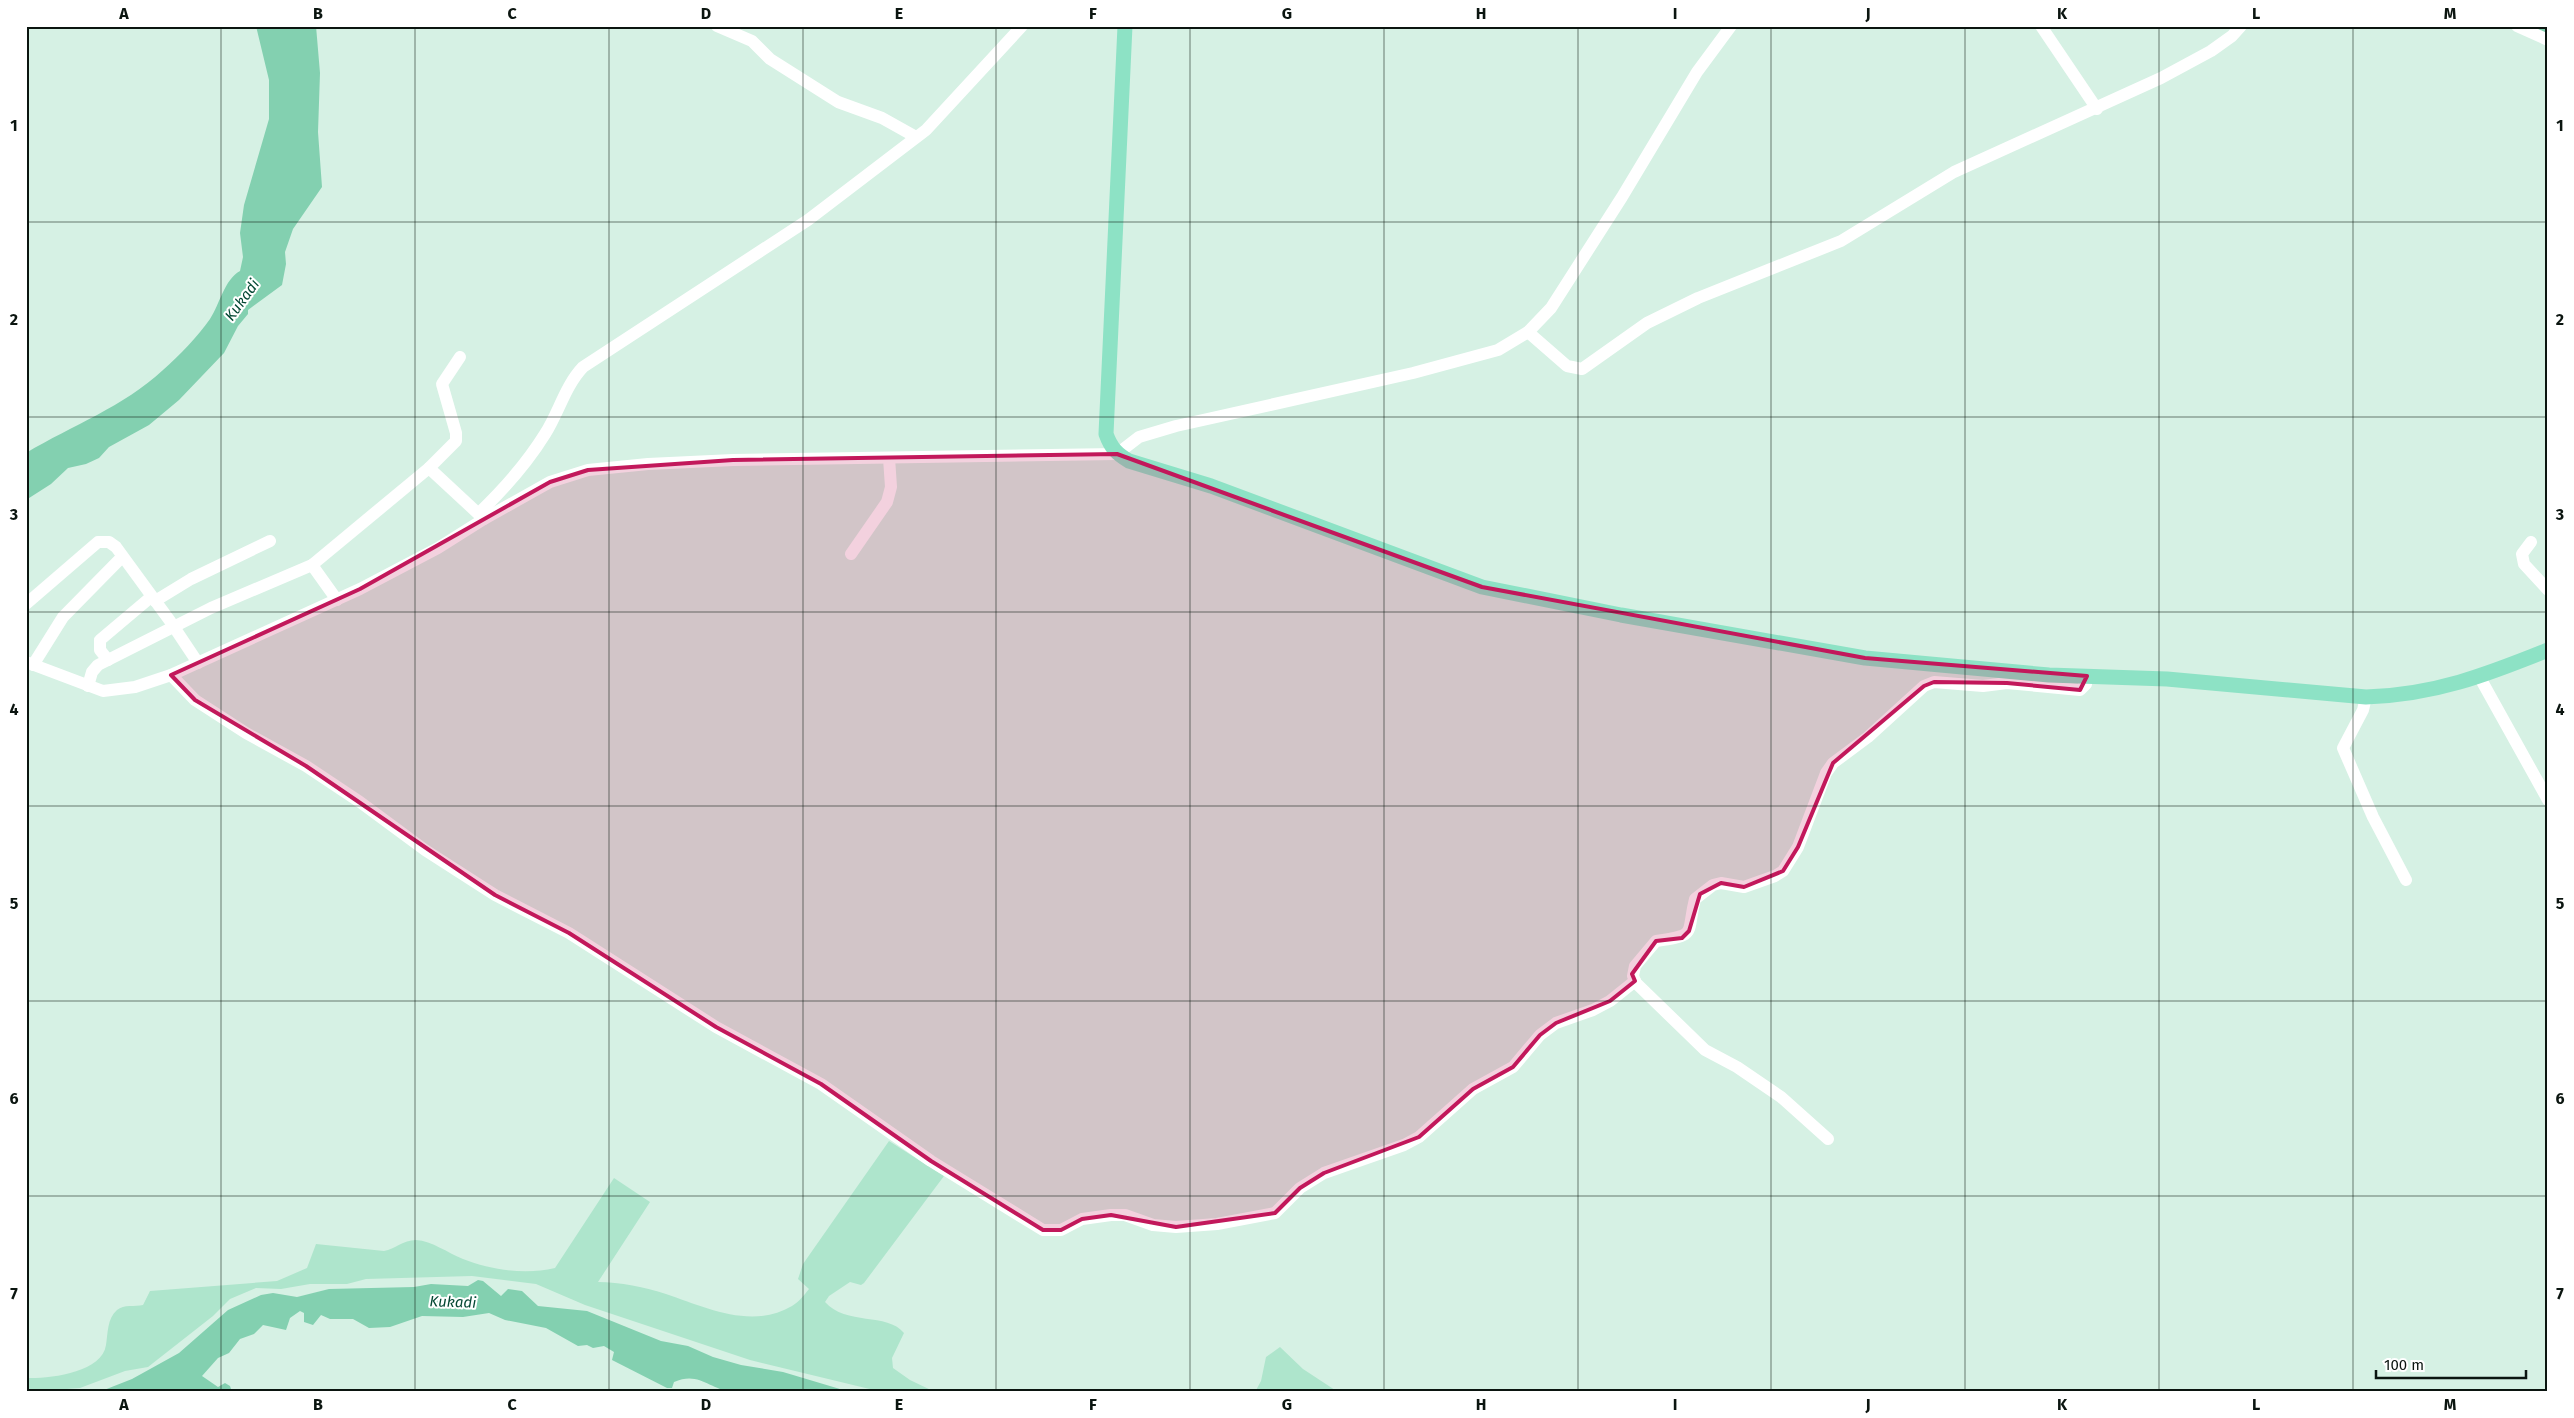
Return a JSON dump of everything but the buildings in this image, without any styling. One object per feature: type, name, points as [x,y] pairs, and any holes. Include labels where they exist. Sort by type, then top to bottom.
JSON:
[{"type":"main road","points":[[1125,26],[1106,434],[1110,446],[1117,454],[1129,461],[1212,486],[1482,587],[1621,615],[1865,658],[2087,676],[2167,679],[2366,698],[2392,697],[2438,690],[2548,650]]},
{"type":"street","points":[[718,26],[752,41],[770,59],[786,71],[838,102],[882,118],[916,137]]},
{"type":"street","points":[[482,516],[546,434],[568,386],[583,367],[808,220],[916,137],[944,112],[976,74],[1022,26]]},
{"type":"street","points":[[122,558],[63,617],[30,664],[88,686],[111,691],[135,687],[171,675],[337,600],[438,548],[482,516],[550,482],[588,470],[648,464],[733,460],[1117,454],[1139,437],[1154,432],[1422,371],[1498,350],[1528,332],[1551,308],[1622,197],[1688,87],[1723,34],[1731,26]]},
{"type":"street","points":[[2041,26],[2097,109]]},
{"type":"street","points":[[1528,332],[1567,366],[1582,369],[1647,323],[1698,298],[1841,241],[1954,172],[2097,109],[2161,78],[2212,50],[2232,36],[2241,26]]},
{"type":"street","points":[[2517,26],[2548,40]]},
{"type":"street","points":[[88,686],[92,672],[98,665],[211,608],[312,565],[430,468],[456,441],[456,433],[442,384],[460,357]]},
{"type":"street","points":[[851,554],[887,502],[891,487],[889,458]]},
{"type":"street","points":[[430,468],[482,516]]},
{"type":"street","points":[[108,660],[100,650],[100,640],[153,599],[270,541]]},
{"type":"street","points":[[26,604],[98,542],[109,542],[174,627],[198,663]]},
{"type":"street","points":[[2531,542],[2522,554],[2524,564],[2548,590]]},
{"type":"street","points":[[312,565],[337,600]]},
{"type":"street","points":[[171,675],[195,700],[246,733],[306,766],[360,802],[425,850],[487,890],[569,934],[716,1027],[821,1084],[931,1161],[1043,1230],[1061,1230],[1082,1220],[1111,1215],[1125,1215],[1153,1225],[1176,1227],[1267,1216],[1274,1213],[1300,1188],[1324,1173],[1404,1145],[1419,1137],[1472,1089],[1513,1067],[1540,1034],[1556,1023],[1593,1010],[1610,1001],[1635,981]]},
{"type":"street","points":[[1828,1139],[1781,1097],[1737,1067],[1705,1050],[1635,981],[1633,972],[1656,941],[1682,938],[1689,931],[1695,899],[1713,885],[1722,883],[1744,887],[1775,876],[1782,870],[1798,847],[1826,773],[1833,763],[1868,737],[1924,686],[1934,682],[1982,686],[2007,683],[2080,690],[2086,684],[2087,676]]},
{"type":"street","points":[[2479,676],[2548,800]]},
{"type":"street","points":[[2366,698],[2363,710],[2343,748],[2373,817],[2406,880]]},
{"type":"highlighted area","points":[[1117,454],[1482,587],[1865,658],[2087,676],[2080,690],[2007,683],[1934,682],[1924,686],[1833,763],[1798,847],[1783,871],[1744,887],[1721,883],[1700,894],[1689,931],[1682,938],[1656,941],[1632,974],[1635,981],[1610,1001],[1556,1023],[1540,1035],[1513,1067],[1473,1089],[1419,1137],[1324,1173],[1300,1188],[1275,1213],[1176,1227],[1111,1215],[1082,1219],[1061,1230],[1043,1230],[931,1161],[821,1084],[716,1027],[569,933],[495,895],[306,766],[195,700],[171,675],[360,589],[550,482],[588,470],[733,460]]},
{"type":"shaded area","points":[[889,1141],[944,1176],[864,1283],[861,1285],[850,1282],[829,1296],[825,1302],[844,1314],[877,1320],[897,1327],[904,1333],[892,1358],[893,1368],[910,1380],[935,1392],[882,1392],[750,1360],[585,1305],[536,1284],[472,1276],[366,1279],[347,1284],[310,1284],[281,1289],[256,1288],[230,1299],[213,1316],[148,1367],[125,1371],[80,1388],[26,1392],[26,1378],[47,1377],[73,1372],[95,1362],[102,1354],[106,1345],[111,1318],[117,1310],[123,1307],[143,1305],[150,1291],[277,1281],[307,1268],[316,1244],[384,1251],[407,1241],[416,1240],[434,1245],[457,1257],[497,1269],[532,1271],[555,1268],[614,1178],[650,1202],[598,1282],[650,1289],[728,1314],[760,1316],[776,1313],[795,1304],[809,1289],[798,1279],[803,1264]]},
{"type":"shaded area","points":[[1280,1347],[1303,1369],[1338,1392],[1255,1392],[1261,1381],[1266,1357]]},
{"type":"water","name":"Kukadi","points":[[256,26],[316,26],[320,73],[318,132],[322,187],[293,229],[285,252],[286,264],[282,285],[248,310],[248,314],[238,326],[224,353],[179,400],[149,425],[109,447],[99,458],[86,464],[68,468],[51,484],[26,500],[26,453],[97,415],[148,383],[188,346],[214,313],[230,280],[240,271],[243,257],[240,233],[244,205],[269,119],[269,80]]},
{"type":"water","name":"Kukadi","points":[[478,1280],[483,1281],[501,1296],[508,1289],[522,1291],[538,1306],[587,1311],[661,1341],[688,1346],[713,1357],[741,1365],[783,1372],[850,1392],[776,1394],[732,1392],[690,1378],[674,1382],[672,1388],[667,1388],[612,1360],[614,1352],[604,1346],[593,1348],[587,1345],[578,1346],[546,1328],[505,1320],[489,1313],[463,1317],[422,1316],[390,1327],[369,1328],[353,1319],[330,1319],[321,1315],[313,1325],[304,1322],[304,1313],[300,1311],[290,1318],[286,1330],[263,1325],[254,1334],[240,1339],[229,1353],[218,1358],[202,1376],[218,1387],[225,1383],[230,1386],[232,1392],[99,1392],[132,1379],[179,1353],[228,1310],[261,1295],[273,1293],[297,1297],[329,1289],[414,1287],[431,1284],[468,1286]]},
{"type":"waterway","points":[[2535,26],[2548,32]]}]
